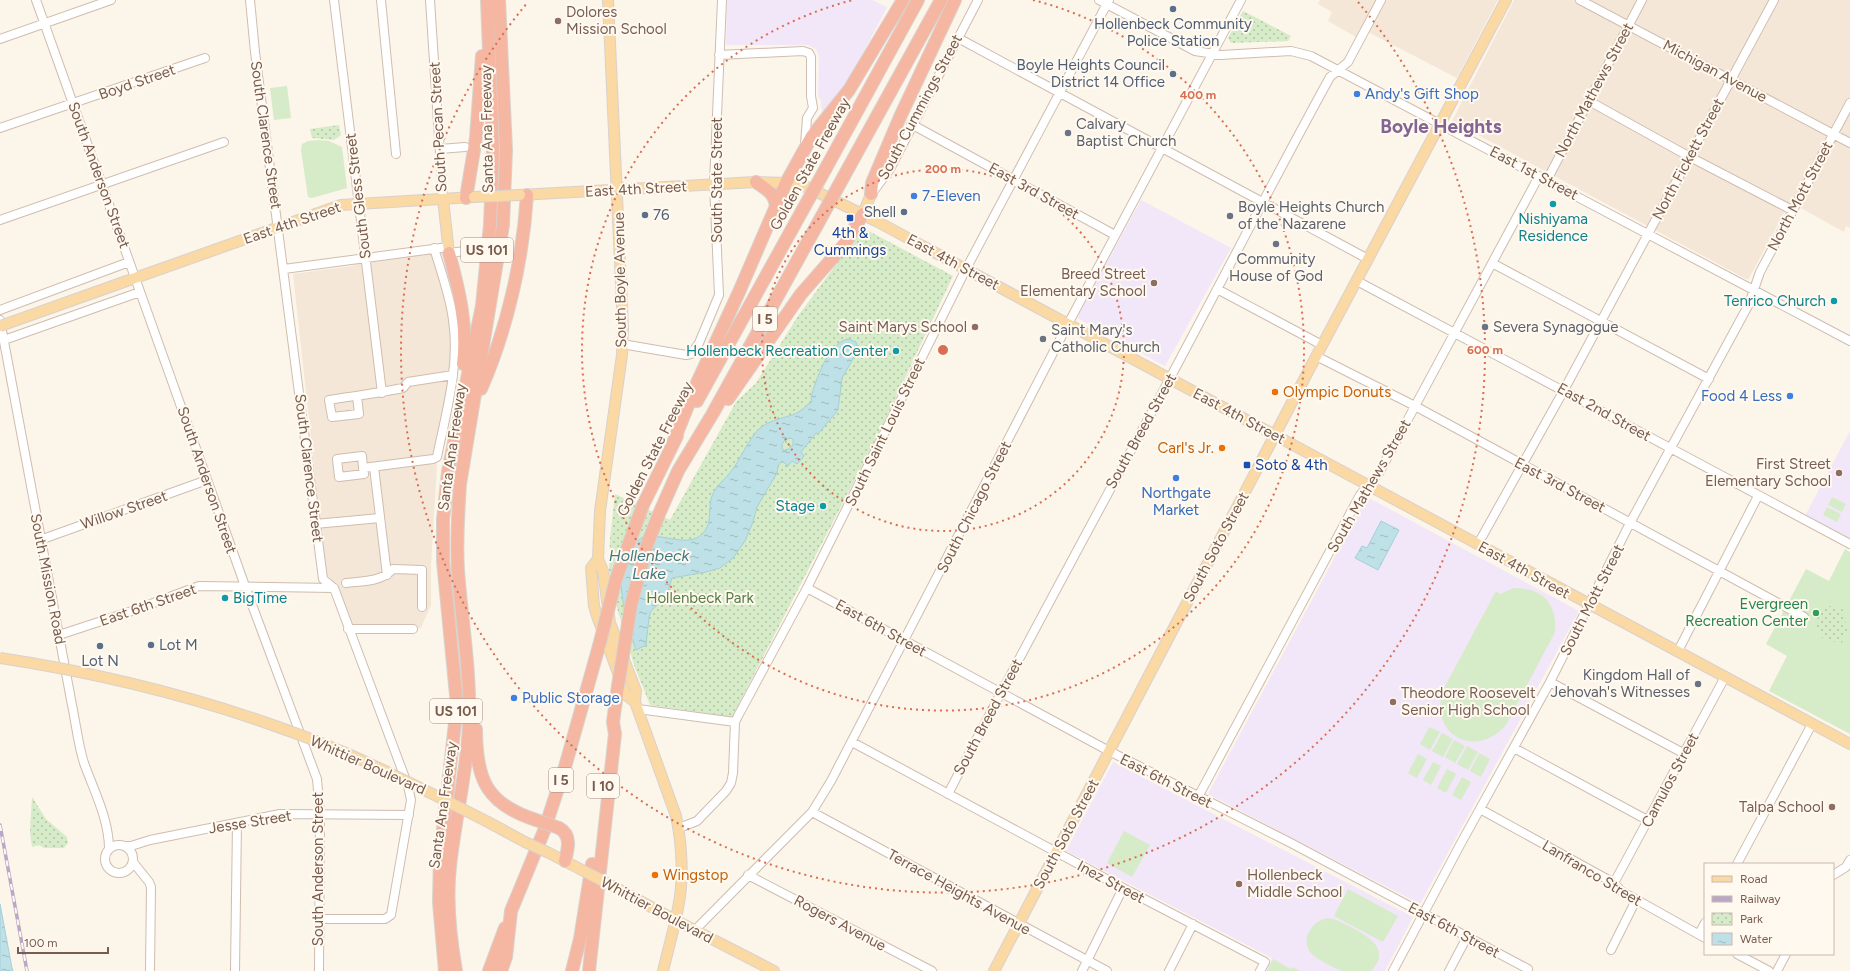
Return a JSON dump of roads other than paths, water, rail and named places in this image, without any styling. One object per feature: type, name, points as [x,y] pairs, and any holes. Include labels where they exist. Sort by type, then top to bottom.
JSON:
[{"type":"highway","name":"Santa Ana Freeway","points":[[446,971],[439,902],[440,857],[457,704],[443,561],[443,520],[448,472],[482,306],[490,224],[493,150],[487,0]]},
{"type":"highway","name":"Santa Ana Freeway","points":[[456,971],[450,926],[449,885],[452,853],[467,755],[469,689],[458,570],[458,516],[460,484],[504,225],[506,150],[499,0]]},
{"type":"highway","points":[[673,443],[697,383],[786,182],[818,126],[849,90],[903,0]]},
{"type":"highway","name":"Golden State Freeway","points":[[501,971],[506,957],[511,910],[544,831],[565,768],[616,579],[643,505],[673,443],[918,0]]},
{"type":"highway","name":"Golden State Freeway","points":[[589,971],[615,734],[613,722],[630,605],[647,545],[678,471],[713,413],[941,0]]},
{"type":"highway","points":[[871,194],[872,183],[895,129],[955,0]]},
{"type":"highway","points":[[470,198],[482,56],[488,25]]},
{"type":"highway","points":[[756,182],[772,193],[776,200],[776,207]]},
{"type":"highway","points":[[474,404],[487,374],[503,329],[522,246],[524,195]]},
{"type":"highway","points":[[713,413],[731,395],[801,294],[844,245],[863,214]]},
{"type":"highway","points":[[448,472],[464,355],[465,328],[460,296],[449,250]]},
{"type":"highway","points":[[469,689],[475,705],[476,753],[483,779],[490,792],[501,804],[514,812],[559,828],[564,832],[567,837],[568,848],[564,861]]},
{"type":"highway","name":"I 10","points":[[572,971],[592,864],[609,733],[613,722]]},
{"type":"highway","points":[[489,971],[511,910]]},
{"type":"highway","points":[[440,971],[443,949]]},
{"type":"main road","name":"South Boyle Avenue","points":[[608,0],[623,313],[622,344],[600,511],[598,559],[591,568],[594,606],[597,616],[626,695],[637,705],[679,828],[681,847],[678,908],[663,971]]},
{"type":"main road","name":"South Soto Street","points":[[994,971],[1316,356],[1506,0]]},
{"type":"main road","name":"East 4th Street","points":[[0,326],[279,226],[341,206],[714,184],[786,182],[807,188],[863,214],[1850,744]]},
{"type":"main road","name":"South Cummings Street","points":[[863,214],[871,194]]},
{"type":"main road","name":"South Pecan Street","points":[[443,199],[449,250]]},
{"type":"main road","name":"Whittier Boulevard","points":[[0,658],[120,680],[244,716],[347,754],[392,774],[607,882],[675,920],[774,971]]},
{"type":"street","name":"South Anderson Street","points":[[36,0],[245,586],[317,779],[320,814],[319,971]]},
{"type":"street","points":[[0,40],[111,0]]},
{"type":"street","name":"South Clarence Street","points":[[250,0],[255,52],[279,226],[323,579],[334,588],[348,629],[408,786],[411,800],[391,914],[388,918],[319,919]]},
{"type":"street","name":"South Gless Street","points":[[334,0],[382,393]]},
{"type":"street","points":[[381,0],[396,154]]},
{"type":"street","name":"South Pecan Street","points":[[430,0],[443,199]]},
{"type":"street","name":"South State Street","points":[[622,344],[681,354],[691,354],[699,343],[719,295],[714,184],[722,0]]},
{"type":"street","name":"South Cummings Street","points":[[871,194],[890,169],[911,124],[978,0]]},
{"type":"street","name":"South Chicago Street","points":[[695,930],[812,812],[831,781],[905,641],[1068,324],[1241,0]]},
{"type":"street","name":"South Breed Street","points":[[948,794],[1000,693],[1330,77],[1348,62],[1381,0]]},
{"type":"street","name":"Michigan Avenue","points":[[1580,0],[1850,143]]},
{"type":"street","name":"North Mathews Street","points":[[1543,178],[1589,101],[1642,0]]},
{"type":"street","name":"North Fickett Street","points":[[1478,544],[1521,464],[1564,390],[1774,0]]},
{"type":"street","name":"East 1st Street","points":[[1105,1],[1181,45],[1196,51],[1211,55],[1291,51],[1311,56],[1850,341]]},
{"type":"street","name":"South Saint Louis Street","points":[[679,828],[697,821],[726,791],[731,783],[734,773],[736,722],[807,588],[966,269],[1060,92],[1105,1]]},
{"type":"street","points":[[958,38],[1368,259]]},
{"type":"street","points":[[719,55],[803,51],[809,53],[811,57],[811,96],[813,108],[807,118],[804,150]]},
{"type":"street","name":"Boyd Street","points":[[0,128],[74,104],[205,58]]},
{"type":"street","points":[[1589,101],[1690,157],[1792,210]]},
{"type":"street","name":"North Mott Street","points":[[1754,290],[1755,281],[1850,103]]},
{"type":"street","name":"East 3rd Street","points":[[911,124],[1115,235]]},
{"type":"street","points":[[0,220],[224,142]]},
{"type":"street","points":[[440,149],[466,147]]},
{"type":"street","name":"South Mathews Street","points":[[1198,796],[1360,495],[1370,486],[1379,473],[1492,263],[1543,178]]},
{"type":"street","points":[[363,468],[433,459],[437,457],[453,375],[455,350],[454,321],[449,296],[434,248]]},
{"type":"street","points":[[284,269],[360,260],[365,257],[434,248],[449,250],[474,250]]},
{"type":"street","points":[[0,310],[130,262]]},
{"type":"street","points":[[1492,263],[1709,379]]},
{"type":"street","name":"East 2nd Street","points":[[1357,281],[1564,390],[1758,496],[1850,544]]},
{"type":"street","points":[[1217,289],[1322,345]]},
{"type":"street","name":"South Mott Street","points":[[1393,971],[1550,682],[1630,523],[1749,304],[1754,290]]},
{"type":"street","points":[[4,340],[140,292]]},
{"type":"street","name":"South Mission Road","points":[[0,320],[40,540],[84,761],[109,835],[109,849]]},
{"type":"street","name":"East 3rd Street","points":[[1316,356],[1415,406],[1630,523],[1720,570],[1804,617]]},
{"type":"street","points":[[357,396],[382,393],[403,388],[408,382],[453,375]]},
{"type":"street","points":[[374,467],[388,575]]},
{"type":"street","name":"Willow Street","points":[[40,540],[207,480]]},
{"type":"street","points":[[1678,651],[1758,496]]},
{"type":"street","points":[[315,524],[380,518]]},
{"type":"street","points":[[346,583],[380,578],[388,575],[393,569],[422,570],[422,607]]},
{"type":"street","name":"East 6th Street","points":[[59,635],[199,586],[334,588]]},
{"type":"street","name":"East 6th Street","points":[[807,588],[1109,751],[1528,969]]},
{"type":"street","points":[[348,629],[413,629]]},
{"type":"street","name":"Camulos Street","points":[[1614,883],[1649,821],[1683,753],[1725,677]]},
{"type":"street","points":[[1550,682],[1683,753]]},
{"type":"street","points":[[637,705],[736,722]]},
{"type":"street","points":[[1738,863],[1812,724]]},
{"type":"street","name":"Inez Street","points":[[852,742],[1056,853],[1265,962],[1260,971]]},
{"type":"street","points":[[1514,748],[1649,821]]},
{"type":"street","name":"Lanfranco Street","points":[[1480,809],[1614,883],[1621,891],[1702,936]]},
{"type":"street","name":"Terrace Heights Avenue","points":[[812,812],[1107,971]]},
{"type":"street","name":"Jesse Street","points":[[124,846],[151,839],[280,814],[409,815]]},
{"type":"street","points":[[235,971],[237,823]]},
{"type":"street","points":[[109,835],[124,846],[151,887],[150,971]]},
{"type":"street","points":[[124,846],[113,846],[109,849],[105,858],[107,867],[114,873],[119,874],[131,867],[133,858],[140,843]]},
{"type":"street","points":[[1834,874],[1846,866],[1850,860]]},
{"type":"street","points":[[126,871],[143,875]]},
{"type":"street","name":"Rogers Avenue","points":[[748,875],[932,971]]},
{"type":"street","points":[[1082,971],[1123,888]]},
{"type":"street","points":[[1611,950],[1636,900]]},
{"type":"street","points":[[1169,971],[1193,924]]},
{"type":"street","points":[[1449,971],[1467,937]]},
{"type":"street","points":[[1739,955],[1769,971]]},
{"type":"street","points":[[1777,971],[1785,955]]},
{"type":"water","name":"Hollenbeck Lake","points":[[848,339],[856,342],[858,350],[842,378],[838,410],[818,434],[816,433],[801,452],[804,456],[797,464],[792,461],[787,467],[787,465],[782,461],[778,466],[777,473],[757,507],[753,522],[745,541],[733,558],[720,568],[672,578],[666,597],[651,611],[646,645],[636,650],[623,604],[621,586],[625,555],[633,543],[647,537],[654,536],[686,540],[694,539],[700,535],[708,525],[711,500],[714,492],[736,465],[751,439],[763,426],[772,421],[797,413],[812,402],[811,397],[824,363],[834,347]],"holes":[[[791,438],[793,440],[793,445],[786,451],[782,449],[782,444],[786,439]]]},
{"type":"water","points":[[1381,521],[1399,530],[1378,570],[1355,558],[1362,546],[1367,548]]},
{"type":"water","points":[[0,904],[12,968],[13,971],[0,971]]},
{"type":"railway","points":[[0,825],[27,971]]},
{"type":"place","name":"Hollenbeck Community Police Station","points":[[1173,9]]},
{"type":"place","name":"Dolores Mission School","points":[[558,21]]},
{"type":"place","name":"Boyle Heights Council District 14 Office","points":[[1173,74]]},
{"type":"place","name":"Andy's Gift Shop","points":[[1357,94]]},
{"type":"place","name":"Calvary Baptist Church","points":[[1068,133]]},
{"type":"place","name":"7-Eleven","points":[[914,196]]},
{"type":"place","name":"Nishiyama Residence","points":[[1553,204]]},
{"type":"place","name":"Shell","points":[[904,212]]},
{"type":"place","name":"76","points":[[645,215]]},
{"type":"place","name":"Boyle Heights Church of the Nazarene","points":[[1230,216]]},
{"type":"place","name":"4th & Cummings","points":[[850,218]]},
{"type":"place","name":"Community House of God","points":[[1276,244]]},
{"type":"place","name":"Breed Street Elementary School","points":[[1154,283]]},
{"type":"place","name":"Tenrico Church","points":[[1834,301]]},
{"type":"place","name":"Saint Marys School","points":[[975,327]]},
{"type":"place","name":"Severa Synagogue","points":[[1485,327]]},
{"type":"place","name":"Saint Mary's Catholic Church","points":[[1043,339]]},
{"type":"place","name":"Hollenbeck Recreation Center","points":[[896,351]]},
{"type":"place","name":"Olympic Donuts","points":[[1275,392]]},
{"type":"place","name":"Food 4 Less","points":[[1790,396]]},
{"type":"place","name":"Carl's Jr.","points":[[1222,448]]},
{"type":"place","name":"Soto & 4th","points":[[1247,465]]},
{"type":"place","name":"First Street Elementary School","points":[[1839,473]]},
{"type":"place","name":"Northgate Market","points":[[1176,478]]},
{"type":"place","name":"Stage","points":[[823,506]]},
{"type":"place","name":"BigTime","points":[[225,598]]},
{"type":"place","name":"Evergreen Recreation Center","points":[[1816,613]]},
{"type":"place","name":"Lot M","points":[[151,645]]},
{"type":"place","name":"Lot N","points":[[100,646]]},
{"type":"place","name":"Kingdom Hall of Jehovah's Witnesses","points":[[1698,684]]},
{"type":"place","name":"Public Storage","points":[[514,698]]},
{"type":"place","name":"Theodore Roosevelt Senior High School","points":[[1393,702]]},
{"type":"place","name":"Talpa School","points":[[1832,807]]},
{"type":"place","name":"Wingstop","points":[[655,875]]},
{"type":"place","name":"Hollenbeck Middle School","points":[[1239,884]]},
{"type":"district","name":"Boyle Heights","points":[[1441,126]]},
{"type":"park label","name":"Hollenbeck Park","points":[[700,598]]}]
